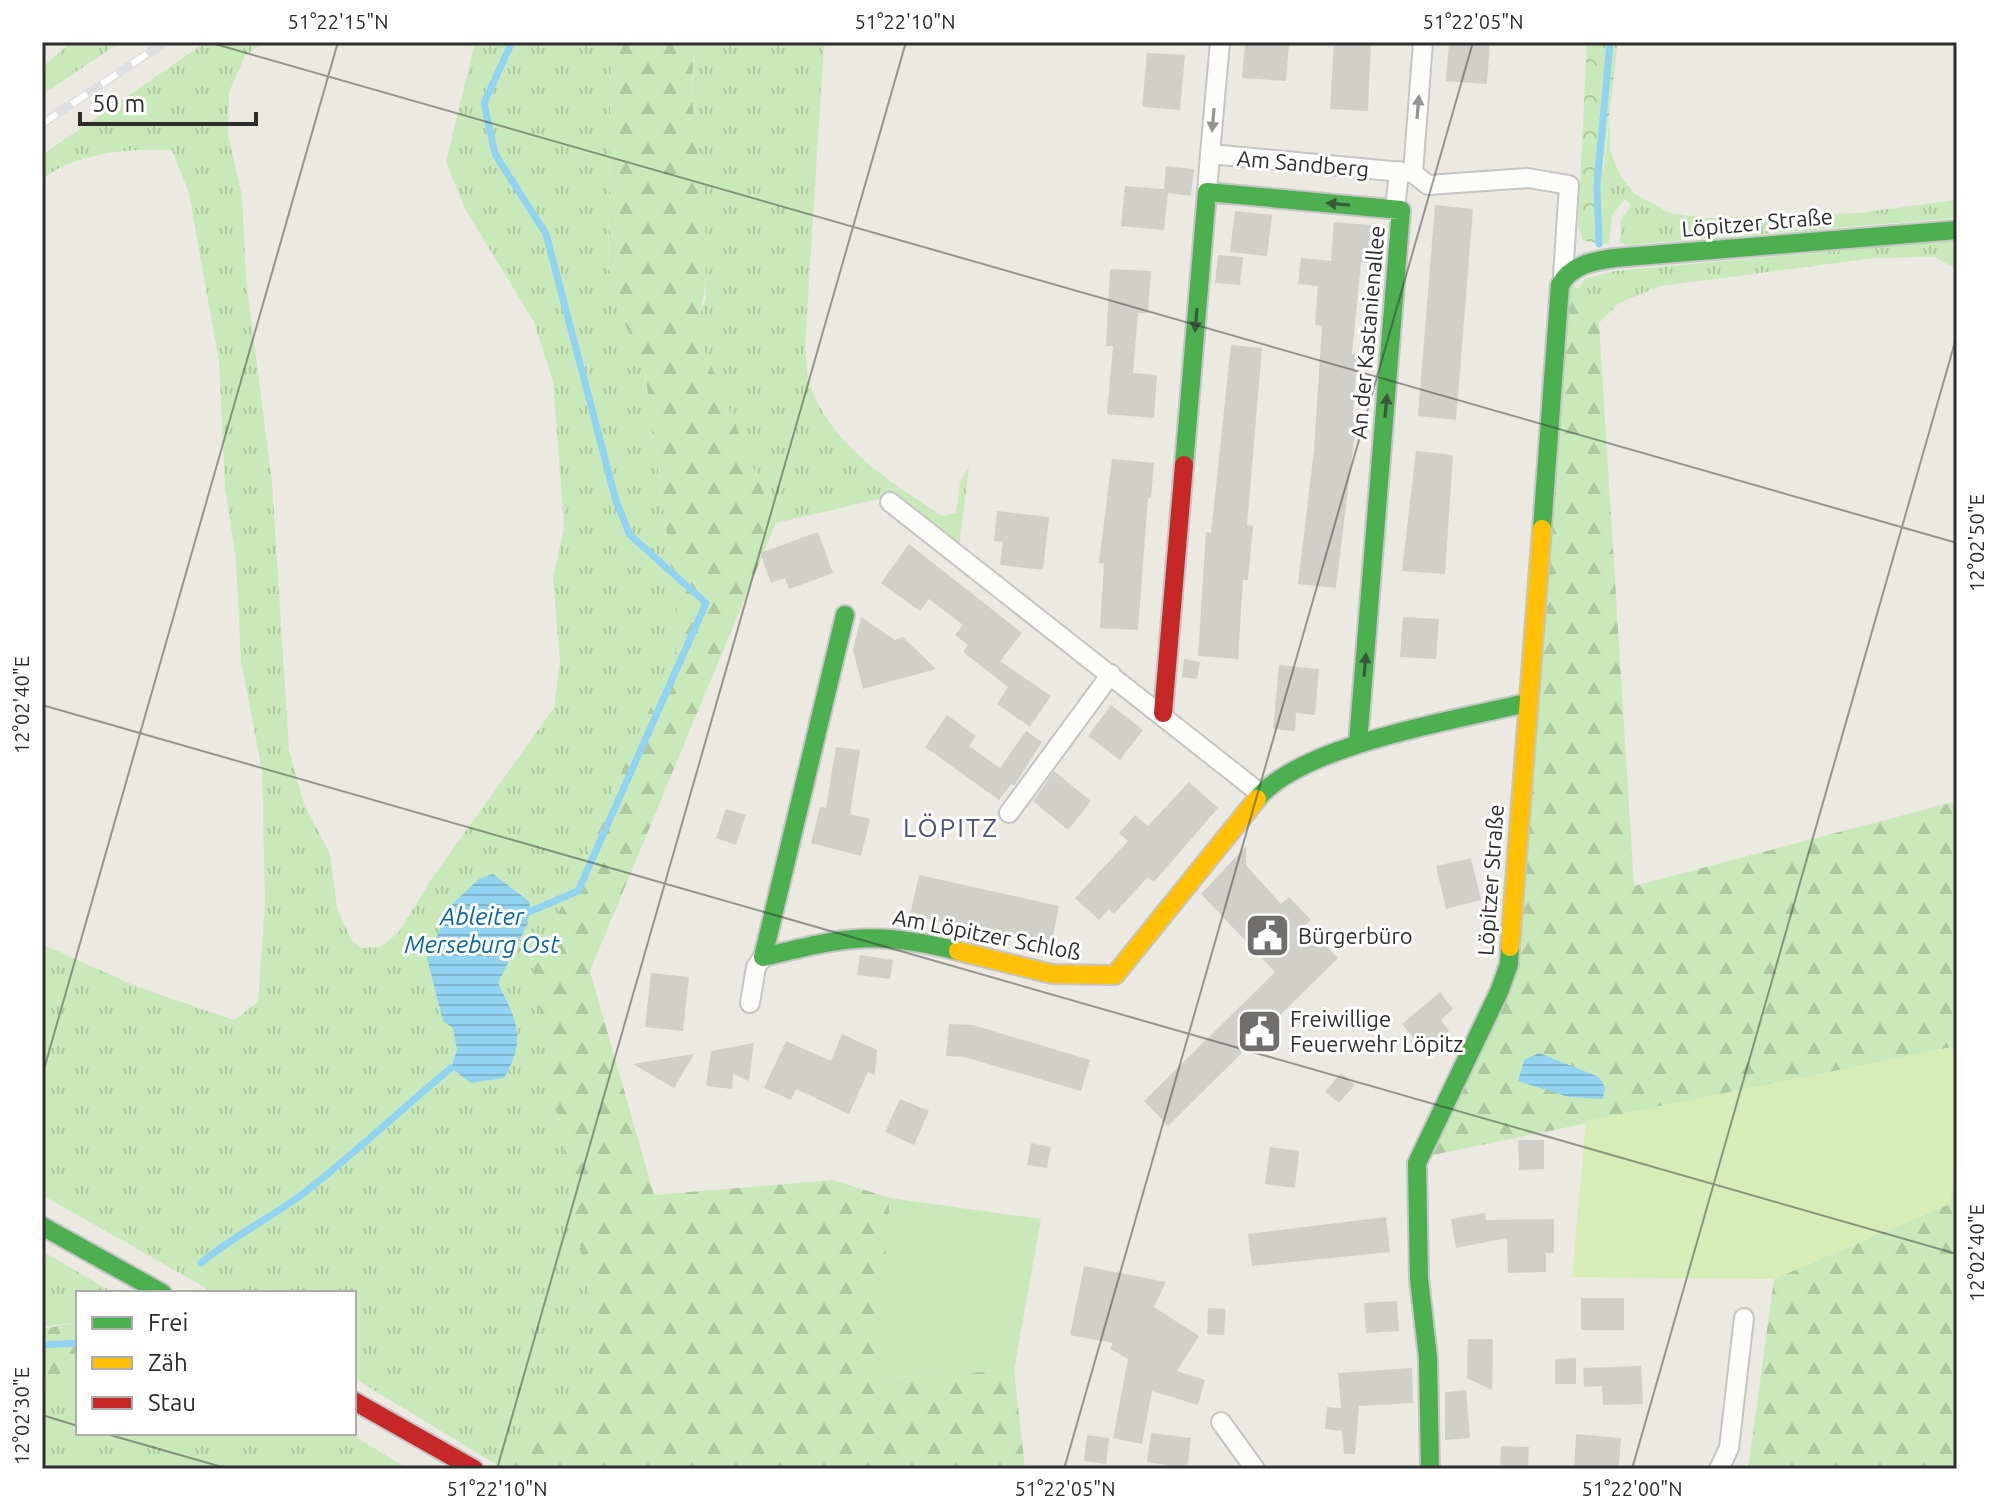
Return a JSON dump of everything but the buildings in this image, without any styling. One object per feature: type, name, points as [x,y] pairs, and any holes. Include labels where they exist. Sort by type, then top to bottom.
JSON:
[{"type":"street","name":"Am Sandberg","points":[[1220,42],[1210,154],[1406,172],[1428,185],[1528,178],[1569,185]]},
{"type":"street","points":[[1395,209],[1406,172],[1423,42]]},
{"type":"street","points":[[1163,713],[1210,154]]},
{"type":"street","name":"Löpitzer Straße","points":[[1430,1469],[1428,1358],[1419,1279],[1417,1163],[1483,1027],[1509,964],[1526,703],[1569,185]]},
{"type":"street","name":"An der Kastanienallee","points":[[1207,192],[1401,210],[1358,743]]},
{"type":"street","name":"Löpitzer Straße","points":[[1563,276],[1575,269],[1614,258],[1957,230]]},
{"type":"street","points":[[890,502],[1163,713],[1261,794]]},
{"type":"street","points":[[750,1003],[756,967],[763,957],[845,615]]},
{"type":"street","points":[[1009,813],[1111,674]]},
{"type":"street","name":"Am Löpitzer Schloß","points":[[763,957],[863,936],[917,942],[1036,971],[1089,978],[1115,975],[1261,794],[1309,762],[1358,743],[1526,703]]},
{"type":"street","points":[[42,1226],[158,1291]]},
{"type":"street","points":[[1719,1469],[1729,1448],[1744,1318]]},
{"type":"street","points":[[356,1402],[474,1469]]},
{"type":"street","points":[[1221,1422],[1255,1469]]},
{"type":"green space","points":[[72,42],[120,42],[42,95],[42,67]]},
{"type":"green space","points":[[206,42],[263,42],[245,56],[229,92],[228,134],[242,196],[246,278],[272,482],[289,750],[304,804],[330,854],[337,908],[351,939],[361,948],[380,947],[398,933],[434,875],[554,708],[560,661],[553,579],[564,527],[553,382],[534,322],[465,209],[446,162],[475,42],[611,42],[608,282],[645,373],[681,639],[533,970],[602,1374],[497,1465],[356,1379],[356,1291],[211,1291],[42,1195],[42,944],[138,987],[234,1020],[258,1002],[265,903],[262,771],[241,661],[236,561],[225,487],[219,362],[189,193],[172,150],[104,154],[72,163],[42,179],[42,155]]},
{"type":"green space","points":[[611,42],[694,42],[692,102],[707,248],[702,302],[695,326],[776,523],[590,971],[654,1195],[833,1180],[890,1198],[877,1378],[1014,1370],[1025,1469],[505,1469],[497,1465],[602,1374],[533,970],[681,639],[645,373],[608,282]]},
{"type":"green space","points":[[694,42],[824,42],[805,345],[809,382],[818,404],[846,443],[883,475],[942,516],[956,513],[960,482],[969,467],[959,547],[892,496],[776,523],[694,326],[706,299],[702,196],[692,107]]},
{"type":"green space","points":[[1587,42],[1618,42],[1603,164],[1603,244],[1582,240],[1578,224]]},
{"type":"green space","points":[[1610,112],[1610,149],[1620,176],[1635,194],[1670,213],[1708,218],[1858,213],[1957,200],[1957,218],[1628,245],[1620,243],[1621,219],[1631,206],[1625,199],[1612,215],[1609,244],[1603,244],[1601,197]]},
{"type":"green space","points":[[1957,240],[1957,269],[1934,257],[1875,258],[1661,286],[1619,303],[1599,323],[1578,289],[1584,279],[1615,271]]},
{"type":"green space","points":[[1563,276],[1578,289],[1599,323],[1634,886],[1957,801],[1957,1046],[1419,1158],[1499,992]],"holes":[[[1539,1054],[1599,1077],[1603,1098],[1569,1097],[1524,1060]]]},
{"type":"green space","points":[[1957,1046],[1957,1168],[1949,1204],[1774,1279],[1572,1277],[1586,1121]]},
{"type":"green space","points":[[1957,1168],[1957,1469],[1748,1469],[1774,1279],[1949,1204]]},
{"type":"green space","points":[[890,1198],[1041,1219],[1014,1370],[876,1378]]},
{"type":"green space","points":[[42,1251],[111,1291],[76,1291],[76,1322],[47,1326],[42,1322]]},
{"type":"green space","points":[[76,1322],[76,1381],[42,1390],[42,1329]]},
{"type":"green space","points":[[76,1381],[76,1435],[353,1435],[408,1469],[42,1469],[42,1390]]},
{"type":"water","name":"Ableiter Merseburg Ost","points":[[493,874],[530,902],[528,923],[498,983],[514,1019],[517,1041],[504,1078],[471,1083],[451,1068],[457,1050],[453,1028],[443,1021],[427,958],[451,905],[479,879]]},
{"type":"water","points":[[1539,1053],[1599,1077],[1605,1087],[1603,1099],[1569,1097],[1518,1081],[1524,1060]]},
{"type":"waterway","name":"Ableiter Merseburg Ost","points":[[512,42],[484,103],[495,154],[546,234],[616,501],[630,535],[706,603],[578,891],[529,912]]},
{"type":"waterway","points":[[1599,244],[1597,185],[1610,42]]},
{"type":"waterway","name":"Ableiter Merseburg Ost","points":[[201,1263],[309,1189],[451,1068]]},
{"type":"waterway","name":"Ableiter Merseburg Ost","points":[[42,1345],[76,1343]]},
{"type":"railway","points":[[42,124],[165,42]]},
{"type":"traffic: fast","points":[[1184,465],[1207,192],[1401,210],[1358,743]]},
{"type":"traffic: fast","points":[[1542,529],[1560,285],[1576,268],[1614,258],[1957,230]]},
{"type":"traffic: fast","points":[[845,615],[763,957],[839,941],[881,938],[958,951]]},
{"type":"traffic: fast","points":[[1257,799],[1279,780],[1308,763],[1344,749],[1422,726],[1526,703]]},
{"type":"traffic: fast","points":[[1430,1469],[1428,1358],[1419,1279],[1417,1163],[1499,992],[1509,964],[1510,947]]},
{"type":"traffic: fast","points":[[42,1226],[158,1291]]},
{"type":"traffic: slow","points":[[1510,947],[1542,529]]},
{"type":"traffic: slow","points":[[958,951],[1052,974],[1115,975],[1257,799]]},
{"type":"traffic: jam","points":[[1163,713],[1184,465]]},
{"type":"traffic: jam","points":[[356,1402],[474,1469]]},
{"type":"place","name":"Bürgerbüro","points":[[1267,935]]},
{"type":"place","name":"Freiwillige Feuerwehr Löpitz","points":[[1259,1031]]},
{"type":"district","name":"LÖPITZ","points":[[951,827]]}]
